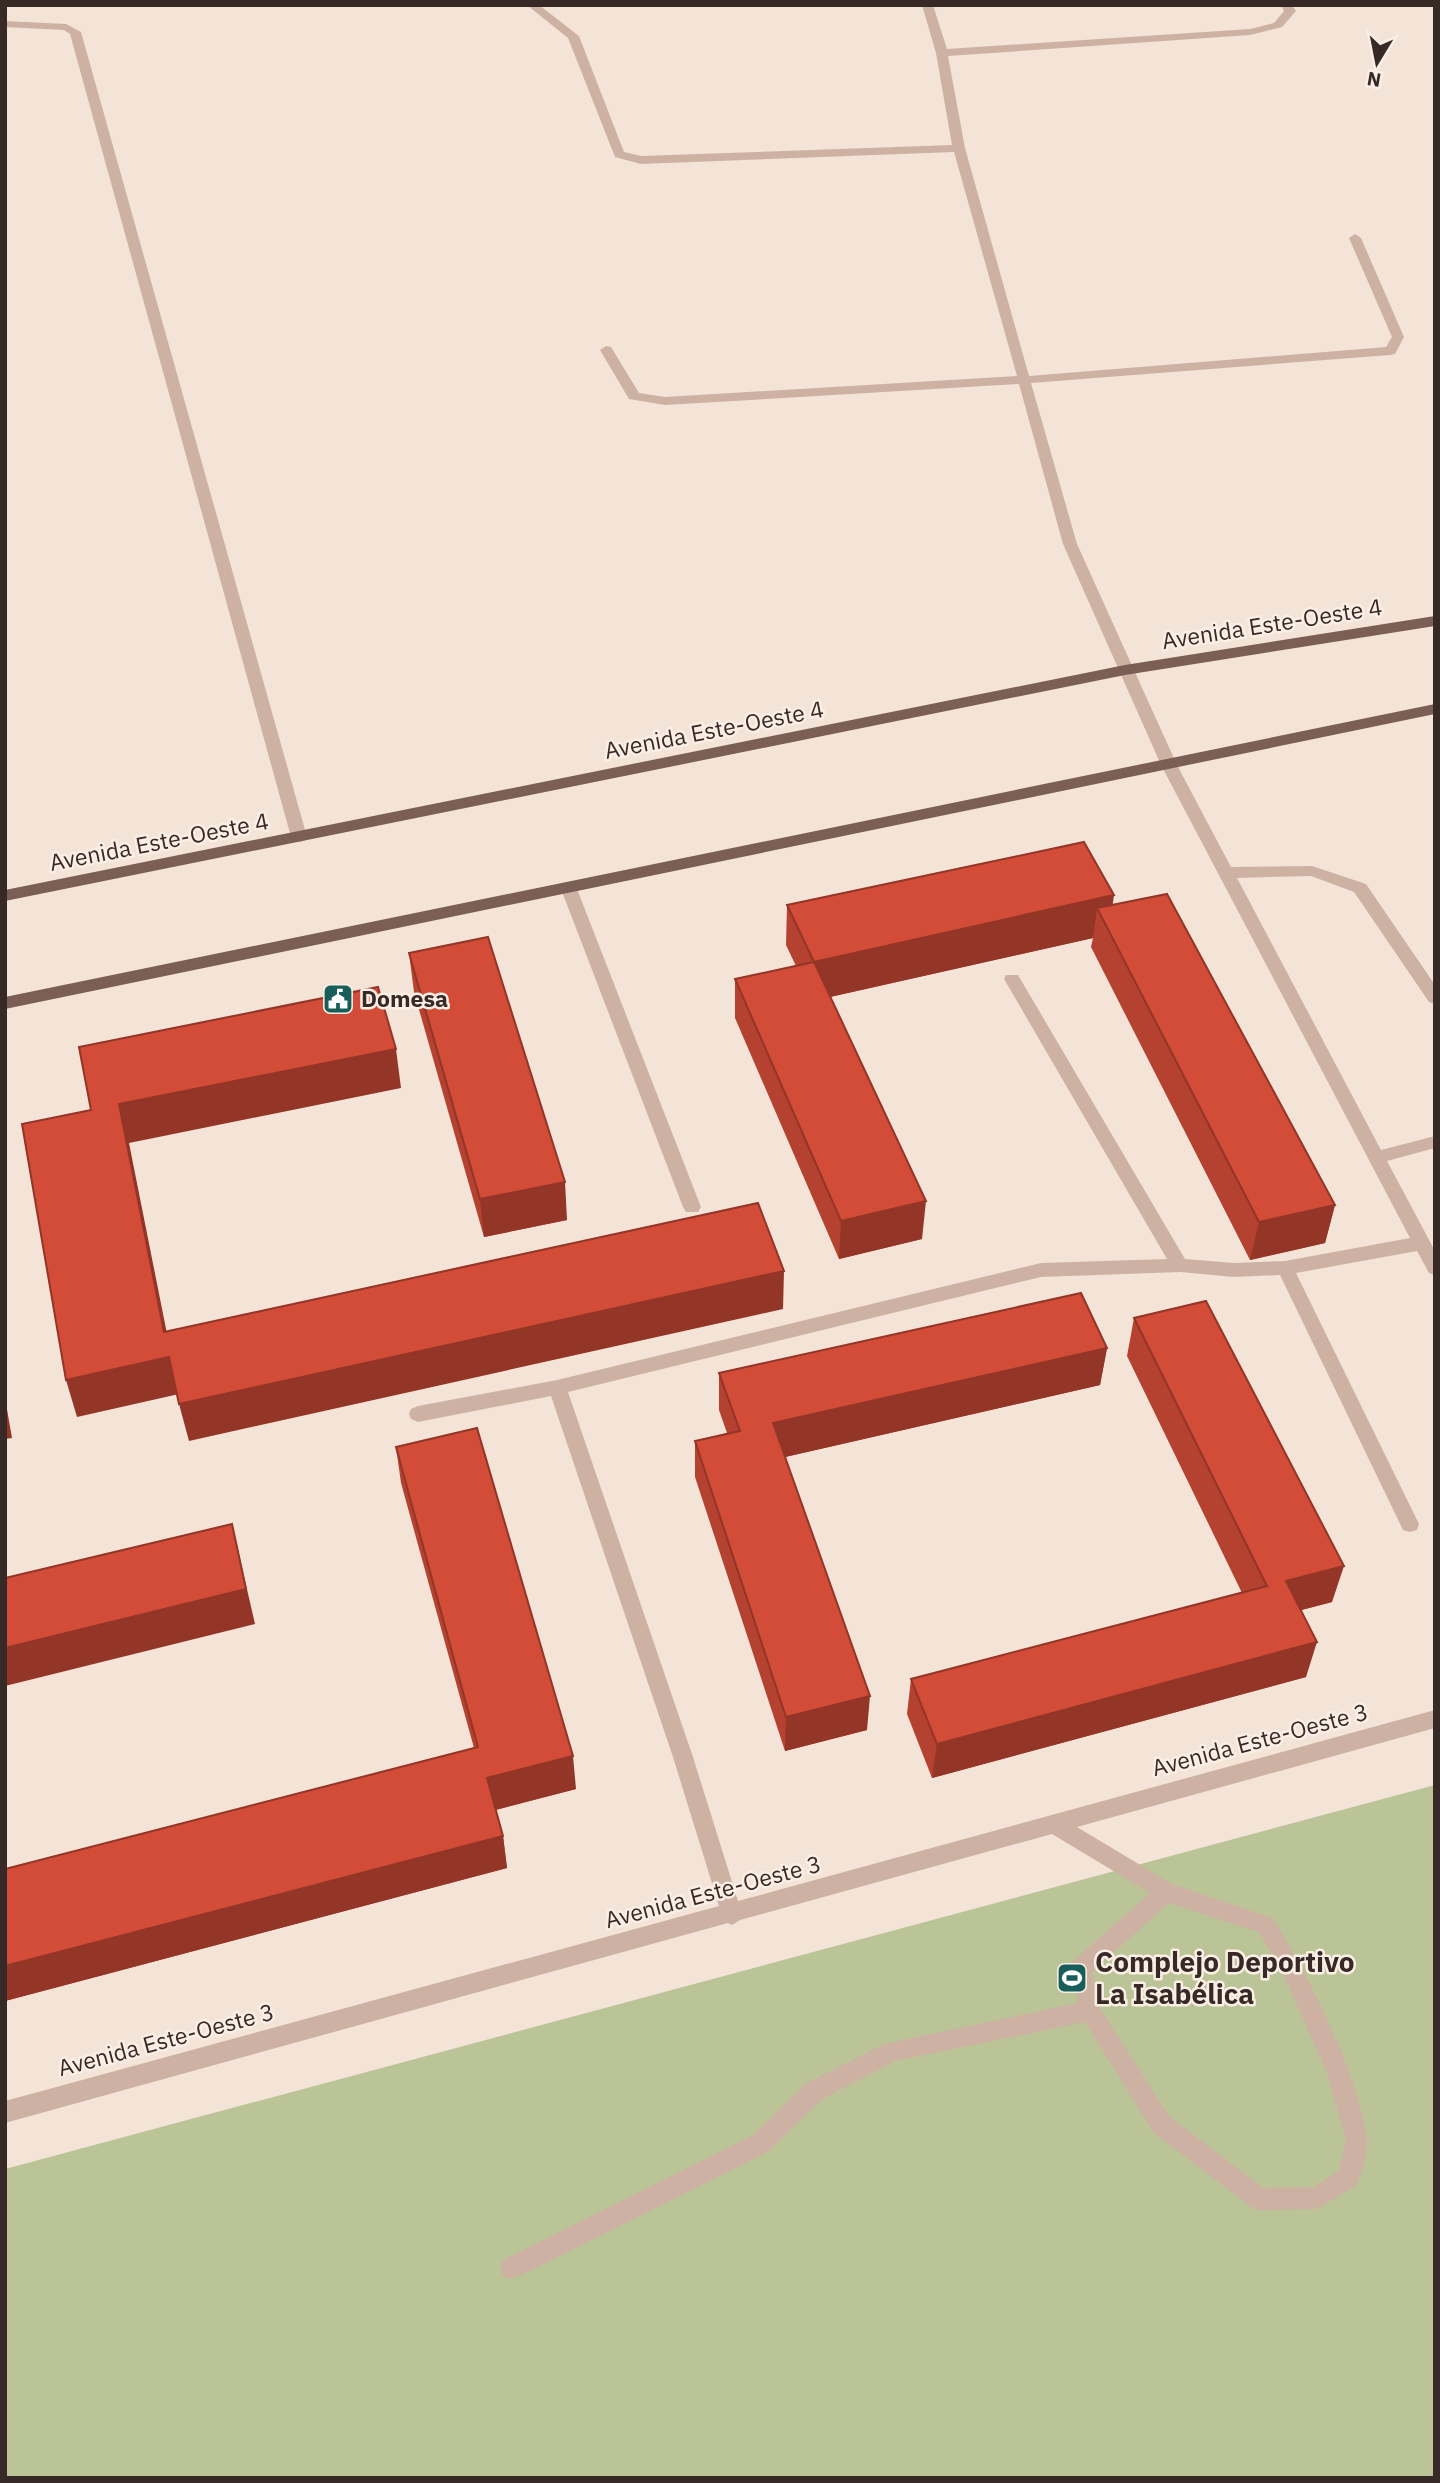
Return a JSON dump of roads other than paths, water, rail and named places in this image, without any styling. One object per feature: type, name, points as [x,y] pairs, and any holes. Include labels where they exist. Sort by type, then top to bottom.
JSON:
[{"type":"main road","name":"Avenida Este-Oeste 4","points":[[5,896],[1125,670],[1435,621]]},
{"type":"main road","points":[[5,1003],[1435,709]]},
{"type":"street","points":[[532,5],[573,36],[619,154],[640,160],[959,148]]},
{"type":"street","points":[[927,5],[942,53],[959,148],[1070,544],[1169,765],[1435,1268]]},
{"type":"street","points":[[942,53],[1250,32],[1278,25],[1290,11],[1286,5]]},
{"type":"street","points":[[5,24],[66,27],[75,32],[299,837]]},
{"type":"street","points":[[606,350],[635,396],[665,401],[1023,380],[1390,351],[1398,337],[1354,238]]},
{"type":"street","points":[[1226,873],[1312,871],[1360,888],[1435,998]]},
{"type":"street","points":[[569,889],[692,1207]]},
{"type":"street","points":[[1012,979],[1180,1265]]},
{"type":"street","points":[[1377,1158],[1435,1142]]},
{"type":"street","points":[[418,1414],[557,1387],[1041,1270],[1180,1265],[1234,1270],[1285,1268],[1421,1243]]},
{"type":"street","points":[[1285,1268],[1410,1524]]},
{"type":"street","points":[[557,1387],[682,1757],[732,1915]]},
{"type":"street","name":"Avenida Este-Oeste 3","points":[[5,2112],[732,1915],[1435,1719]]},
{"type":"street","points":[[1054,1824],[1166,1892],[1266,1925],[1292,1969],[1337,2070],[1357,2140],[1349,2177],[1317,2198],[1259,2199],[1161,2124],[1090,2011],[1081,1968],[1166,1892]]},
{"type":"street","points":[[511,2268],[761,2143],[813,2092],[892,2051],[1090,2011]]},
{"type":"place","name":"Domesa","points":[[338,999]]},
{"type":"place","name":"Complejo Deportivo La Isabélica","points":[[1072,1978]]}]
